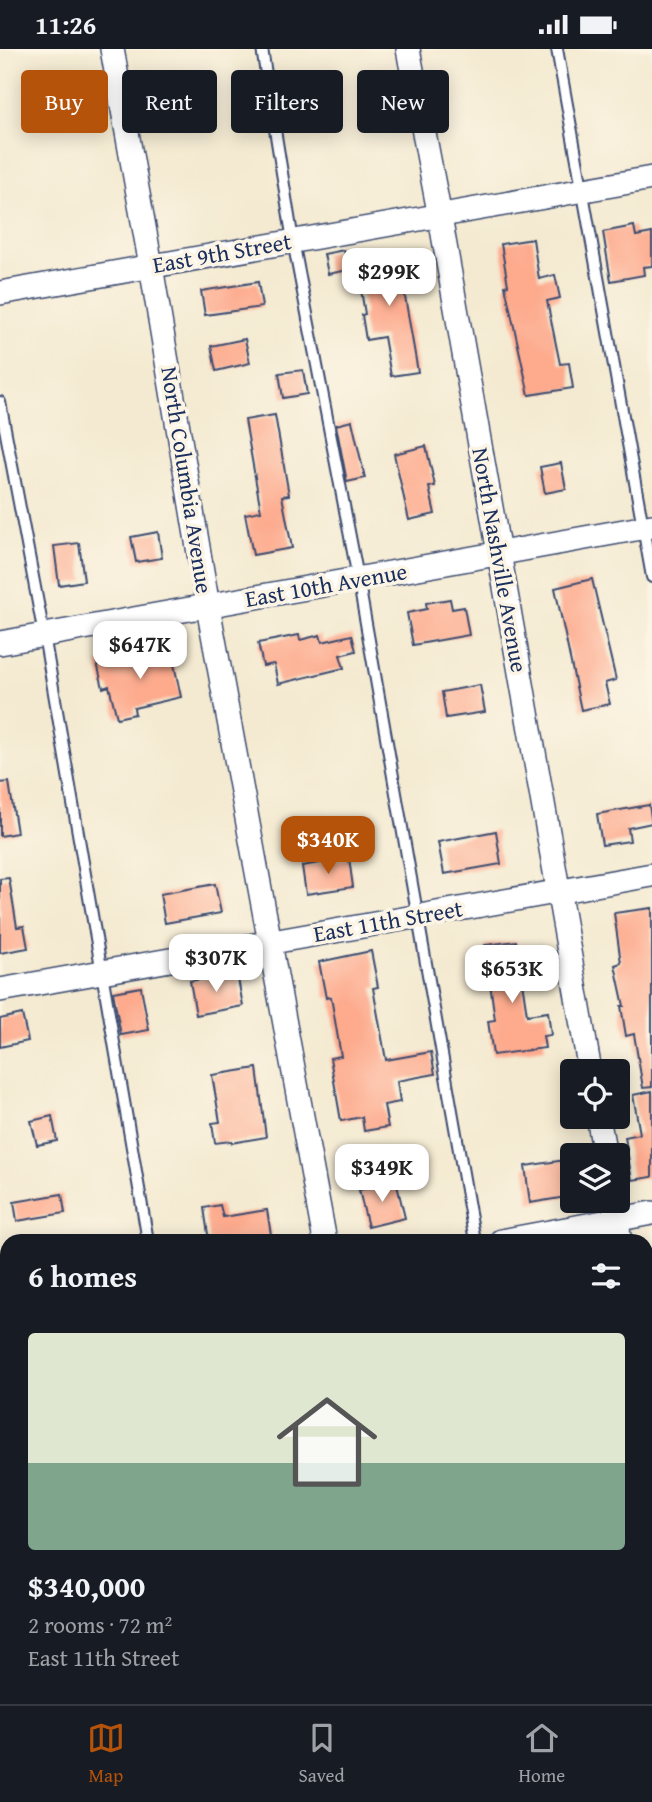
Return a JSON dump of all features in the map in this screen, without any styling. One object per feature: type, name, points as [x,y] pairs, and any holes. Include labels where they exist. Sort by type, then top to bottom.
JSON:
[{"type":"street","name":"North Columbia Avenue","points":[[112,49],[208,607],[324,1234]]},
{"type":"street","name":"North Nashville Avenue","points":[[408,49],[588,1059]]},
{"type":"street","name":"East 9th Street","points":[[0,293],[652,178]]},
{"type":"street","name":"East 10th Avenue","points":[[0,643],[648,527]]},
{"type":"street","name":"East 11th Street","points":[[0,990],[652,875]]},
{"type":"street","points":[[539,1234],[652,1213]]},
{"type":"lane","points":[[262,49],[293,241],[358,578],[474,1234]]},
{"type":"lane","points":[[557,49],[648,527],[652,577]]},
{"type":"lane","points":[[0,402],[44,635],[147,1234]]},
{"type":"building","points":[[634,226],[636,236],[652,233],[652,266],[643,267],[644,275],[611,281],[603,232]]},
{"type":"building","points":[[533,239],[539,279],[555,275],[560,298],[547,301],[560,364],[569,363],[573,388],[529,395],[505,286],[508,285],[501,244]]},
{"type":"building","points":[[344,250],[348,270],[328,274],[324,254]]},
{"type":"building","points":[[391,254],[393,260],[412,257],[417,283],[403,285],[418,372],[391,376],[384,337],[366,340],[362,315],[365,314],[356,259]]},
{"type":"building","points":[[258,282],[262,307],[205,315],[201,291]]},
{"type":"building","points":[[245,339],[250,363],[216,371],[211,346]]},
{"type":"building","points":[[303,370],[307,394],[283,398],[279,373]]},
{"type":"building","points":[[275,415],[289,495],[282,496],[292,548],[253,555],[245,514],[261,511],[245,420]]},
{"type":"building","points":[[352,421],[365,478],[347,482],[336,425]]},
{"type":"building","points":[[426,446],[435,486],[429,487],[435,514],[409,520],[394,454]]},
{"type":"building","points":[[561,463],[566,489],[545,493],[540,467]]},
{"type":"building","points":[[158,532],[162,558],[136,562],[131,537]]},
{"type":"building","points":[[79,543],[84,581],[59,585],[54,546]]},
{"type":"building","points":[[592,579],[616,680],[605,683],[610,704],[581,710],[555,588]]},
{"type":"building","points":[[450,599],[452,609],[464,607],[469,635],[413,645],[407,613],[427,609],[426,603]]},
{"type":"building","points":[[299,635],[300,640],[320,635],[322,642],[352,635],[356,651],[340,655],[344,668],[278,684],[274,664],[263,666],[258,643]]},
{"type":"building","points":[[171,650],[181,697],[134,708],[135,714],[117,718],[109,686],[103,688],[97,663]]},
{"type":"building","points":[[480,685],[485,712],[446,718],[442,692]]},
{"type":"building","points":[[9,782],[17,833],[0,836],[0,783]]},
{"type":"building","points":[[649,805],[652,823],[628,828],[630,841],[602,845],[597,814]]},
{"type":"building","points":[[496,831],[501,864],[444,874],[438,842]]},
{"type":"building","points":[[349,858],[353,887],[306,894],[302,866]]},
{"type":"building","points":[[9,878],[17,927],[24,926],[28,948],[0,953],[0,879]]},
{"type":"building","points":[[215,884],[221,913],[165,923],[160,894]]},
{"type":"building","points":[[652,908],[652,1087],[643,1088],[634,1034],[626,1036],[621,1006],[624,1006],[615,965],[621,963],[614,913]]},
{"type":"building","points":[[516,941],[527,1015],[548,1012],[551,1035],[543,1036],[545,1048],[493,1055],[488,1021],[495,1020],[485,945]]},
{"type":"building","points":[[371,951],[378,987],[373,988],[386,1060],[431,1052],[435,1074],[397,1081],[400,1102],[384,1105],[388,1127],[364,1131],[362,1117],[341,1121],[330,1058],[341,1056],[331,997],[326,998],[319,962]]},
{"type":"building","points":[[237,973],[243,1006],[196,1015],[190,981]]},
{"type":"building","points":[[141,987],[149,1030],[121,1035],[113,992]]},
{"type":"building","points":[[22,1014],[28,1041],[0,1047],[0,1019]]},
{"type":"building","points":[[257,1068],[266,1137],[215,1143],[212,1123],[220,1122],[212,1075]]},
{"type":"building","points":[[652,1091],[652,1177],[632,1180],[630,1143],[626,1143],[625,1137],[640,1134],[633,1095]]},
{"type":"building","points":[[52,1116],[57,1141],[37,1145],[31,1121]]},
{"type":"building","points":[[560,1161],[560,1198],[530,1203],[525,1166]]},
{"type":"building","points":[[396,1181],[405,1218],[368,1227],[359,1190]]},
{"type":"building","points":[[62,1194],[65,1213],[17,1221],[14,1202]]},
{"type":"building","points":[[220,1205],[223,1217],[267,1210],[271,1234],[208,1234],[204,1208]]}]
